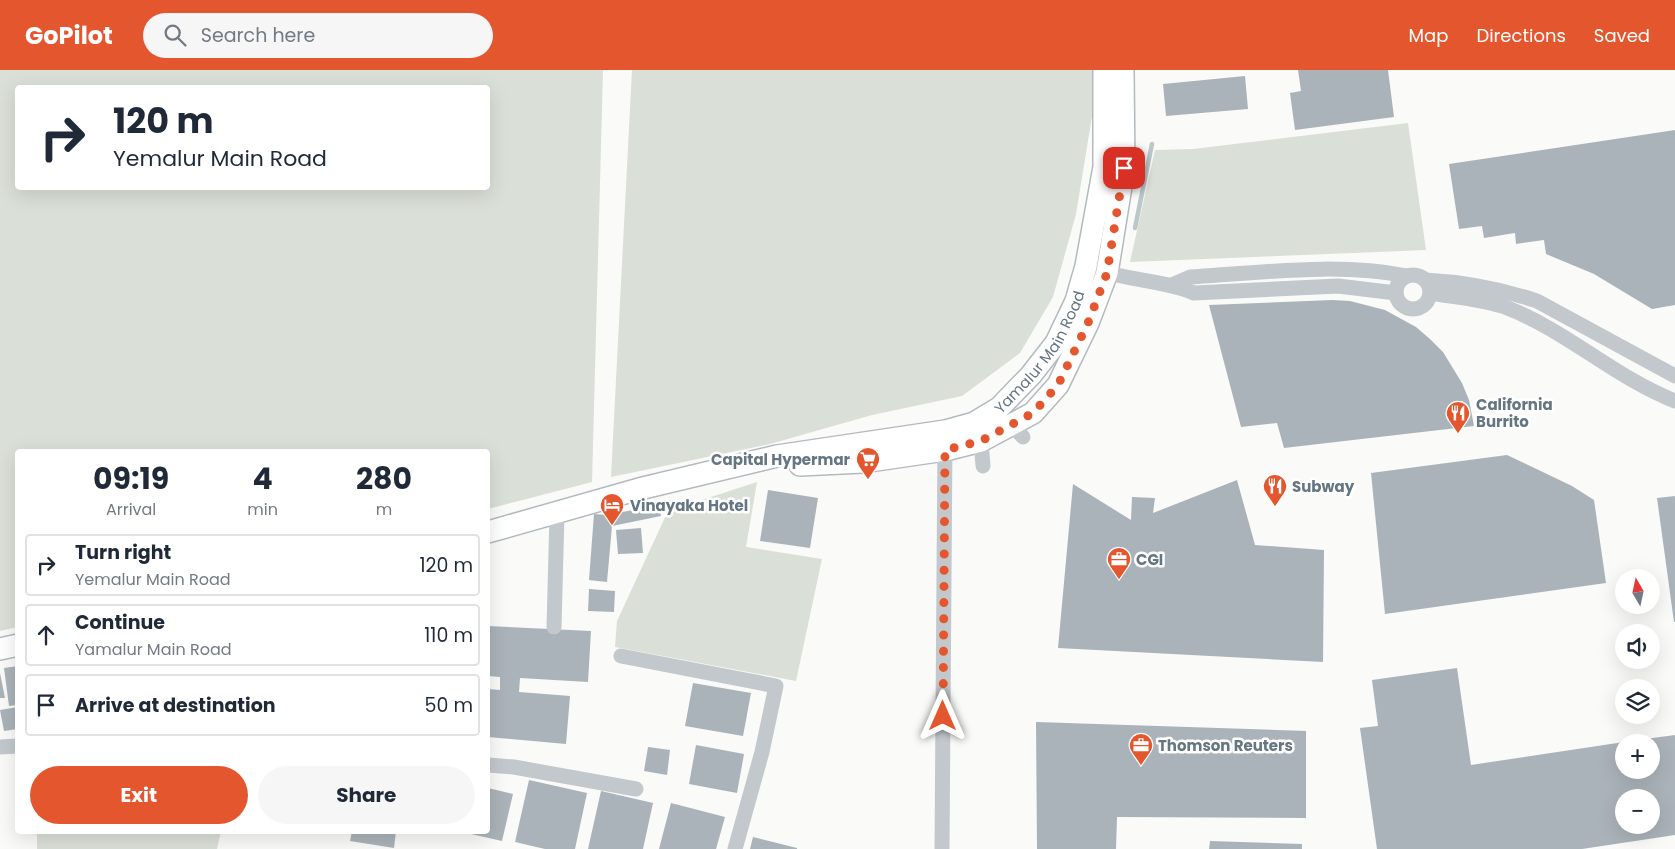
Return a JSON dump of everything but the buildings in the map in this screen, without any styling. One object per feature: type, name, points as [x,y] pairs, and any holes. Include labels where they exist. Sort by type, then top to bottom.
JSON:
[{"type":"street","name":"Yamalur Main Road","points":[[737,467],[777,456],[945,440],[977,432],[1031,375],[1056,343],[1076,301],[1086,266],[1104,167],[1104,70]]},
{"type":"street","points":[[983,466],[977,432],[1017,431],[1058,385],[1088,323],[1107,273],[1124,168],[1123,70]]},
{"type":"street","points":[[1086,266],[1107,273],[1174,284],[1194,293],[1338,286],[1396,293]]},
{"type":"street","points":[[1174,284],[1190,277],[1330,270],[1378,270],[1407,276],[1415,275],[1428,286],[1504,307],[1559,334],[1631,380],[1675,401]]},
{"type":"street","points":[[1407,276],[1398,284],[1396,293],[1402,304],[1413,309],[1425,304],[1428,286]]},
{"type":"street","points":[[1428,286],[1488,288],[1537,301],[1675,376]]},
{"type":"street","points":[[490,531],[558,514],[639,489],[737,467],[863,462],[945,440],[942,849]]},
{"type":"street","points":[[554,627],[558,514]]},
{"type":"street","points":[[0,649],[15,646]]},
{"type":"street","points":[[621,656],[776,686],[762,752],[735,849]]},
{"type":"street","points":[[0,747],[15,746]]},
{"type":"street","points":[[490,766],[514,767],[636,789]]},
{"type":"shaded area","points":[[0,70],[603,70],[592,482],[490,508],[490,449],[15,449],[15,627],[0,631]]},
{"type":"shaded area","points":[[632,70],[1094,70],[1096,92],[1076,214],[1053,297],[1020,353],[962,396],[872,415],[770,444],[611,477]]},
{"type":"shaded area","points":[[1408,123],[1426,250],[1130,262],[1155,150],[1193,149]]},
{"type":"shaded area","points":[[757,482],[746,547],[822,559],[796,681],[615,647],[617,621],[668,511]]},
{"type":"shaded area","points":[[37,834],[220,834],[217,849],[37,849]]},
{"type":"waterway","points":[[1135,228],[1152,144]]},
{"type":"place","name":"California Burrito","points":[[1458,434]]},
{"type":"place","name":"Capital Hypermar","points":[[868,480]]},
{"type":"place","name":"Subway","points":[[1275,507]]},
{"type":"place","name":"Vinayaka Hotel","points":[[612,526]]},
{"type":"place","name":"CGI","points":[[1119,580]]},
{"type":"place","name":"Thomson Reuters","points":[[1141,766]]},
{"type":"route","points":[[943,716],[945,450],[981,441],[1033,413],[1058,385],[1088,323],[1107,273],[1124,168]]}]
